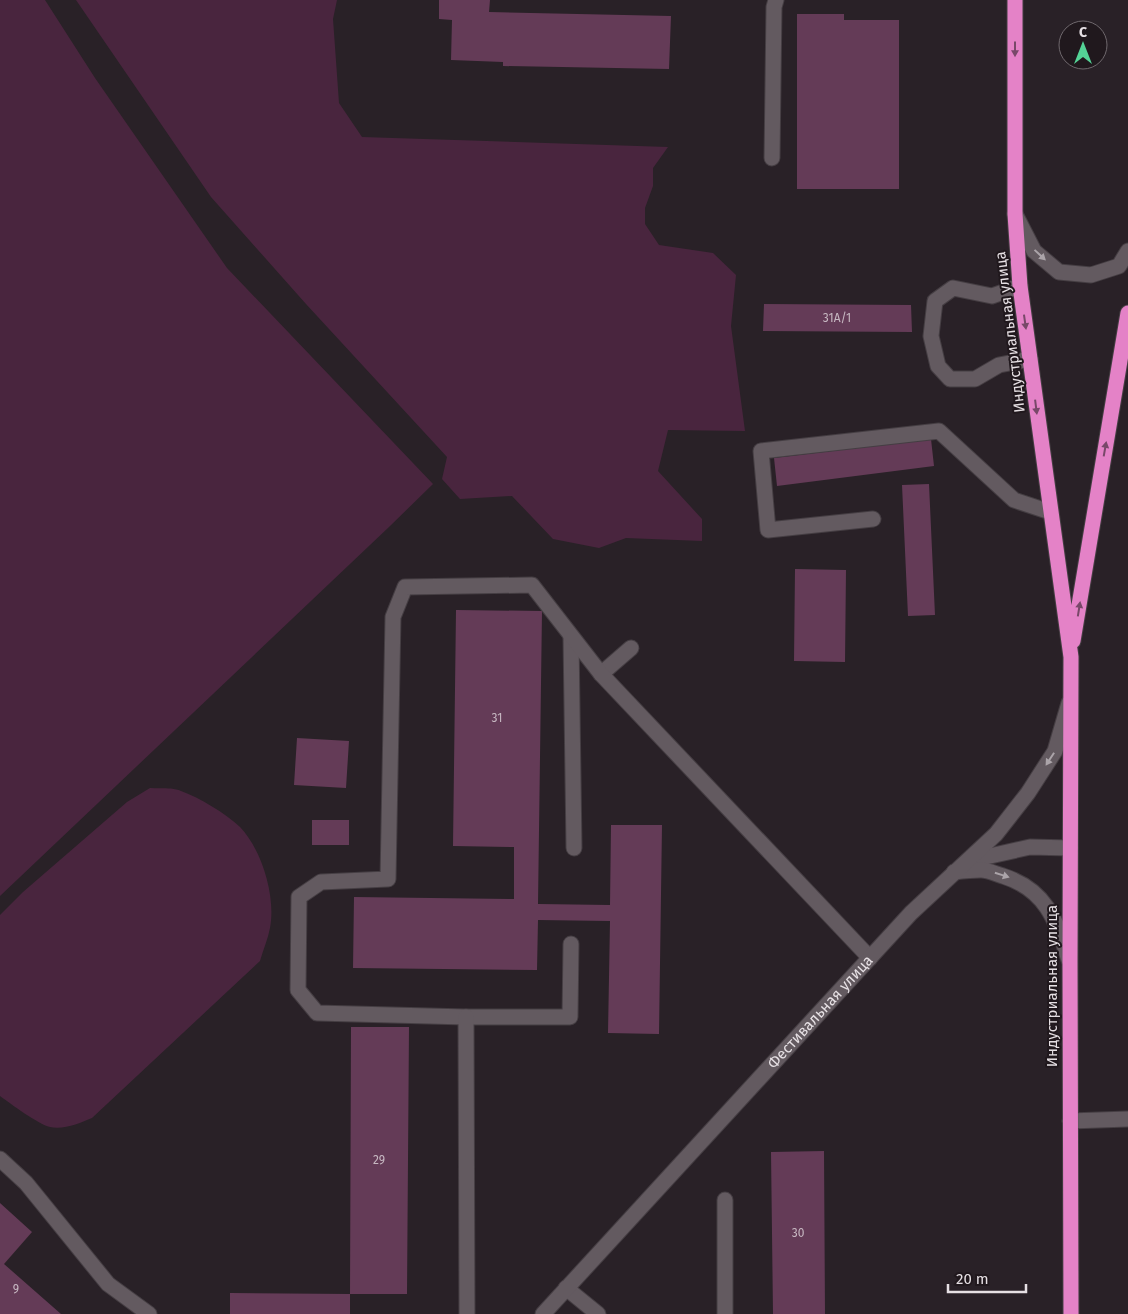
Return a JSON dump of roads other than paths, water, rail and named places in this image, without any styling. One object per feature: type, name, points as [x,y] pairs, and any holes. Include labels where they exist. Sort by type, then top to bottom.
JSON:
[{"type":"highway","name":"Индустриальная улица","points":[[1015,0],[1015,214],[1020,286],[1071,657],[1071,1314]]},
{"type":"highway","name":"Индустриальная улица","points":[[1071,657],[1128,313]]},
{"type":"street","points":[[772,158],[774,7],[776,0]]},
{"type":"street","points":[[1015,214],[1034,251],[1059,272],[1091,275],[1119,266],[1128,251]]},
{"type":"street","points":[[1020,286],[992,296],[953,288],[935,301],[931,336],[938,366],[950,379],[975,379],[999,365],[1030,359]]},
{"type":"street","points":[[873,519],[768,530],[761,451],[939,431],[1014,500],[1050,512]]},
{"type":"street","points":[[571,944],[570,1017],[466,1017],[317,1013],[298,990],[299,897],[321,882],[388,879],[393,617],[405,587],[532,585],[602,674],[870,958]]},
{"type":"street","points":[[571,637],[574,848]]},
{"type":"street","points":[[602,674],[631,648]]},
{"type":"street","name":"Фестивальная улица","points":[[543,1314],[911,913],[996,834],[1028,793],[1055,750],[1071,696]]},
{"type":"street","points":[[954,872],[981,858],[1030,847],[1070,848]]},
{"type":"street","points":[[954,872],[983,869],[1016,880],[1037,894],[1057,926],[1070,962]]},
{"type":"street","points":[[466,1017],[467,1314]]},
{"type":"street","points":[[1070,1120],[1128,1119]]},
{"type":"street","points":[[0,1159],[26,1183],[108,1284],[149,1314]]},
{"type":"street","points":[[725,1200],[725,1314]]},
{"type":"street","points":[[566,1288],[598,1314]]}]
